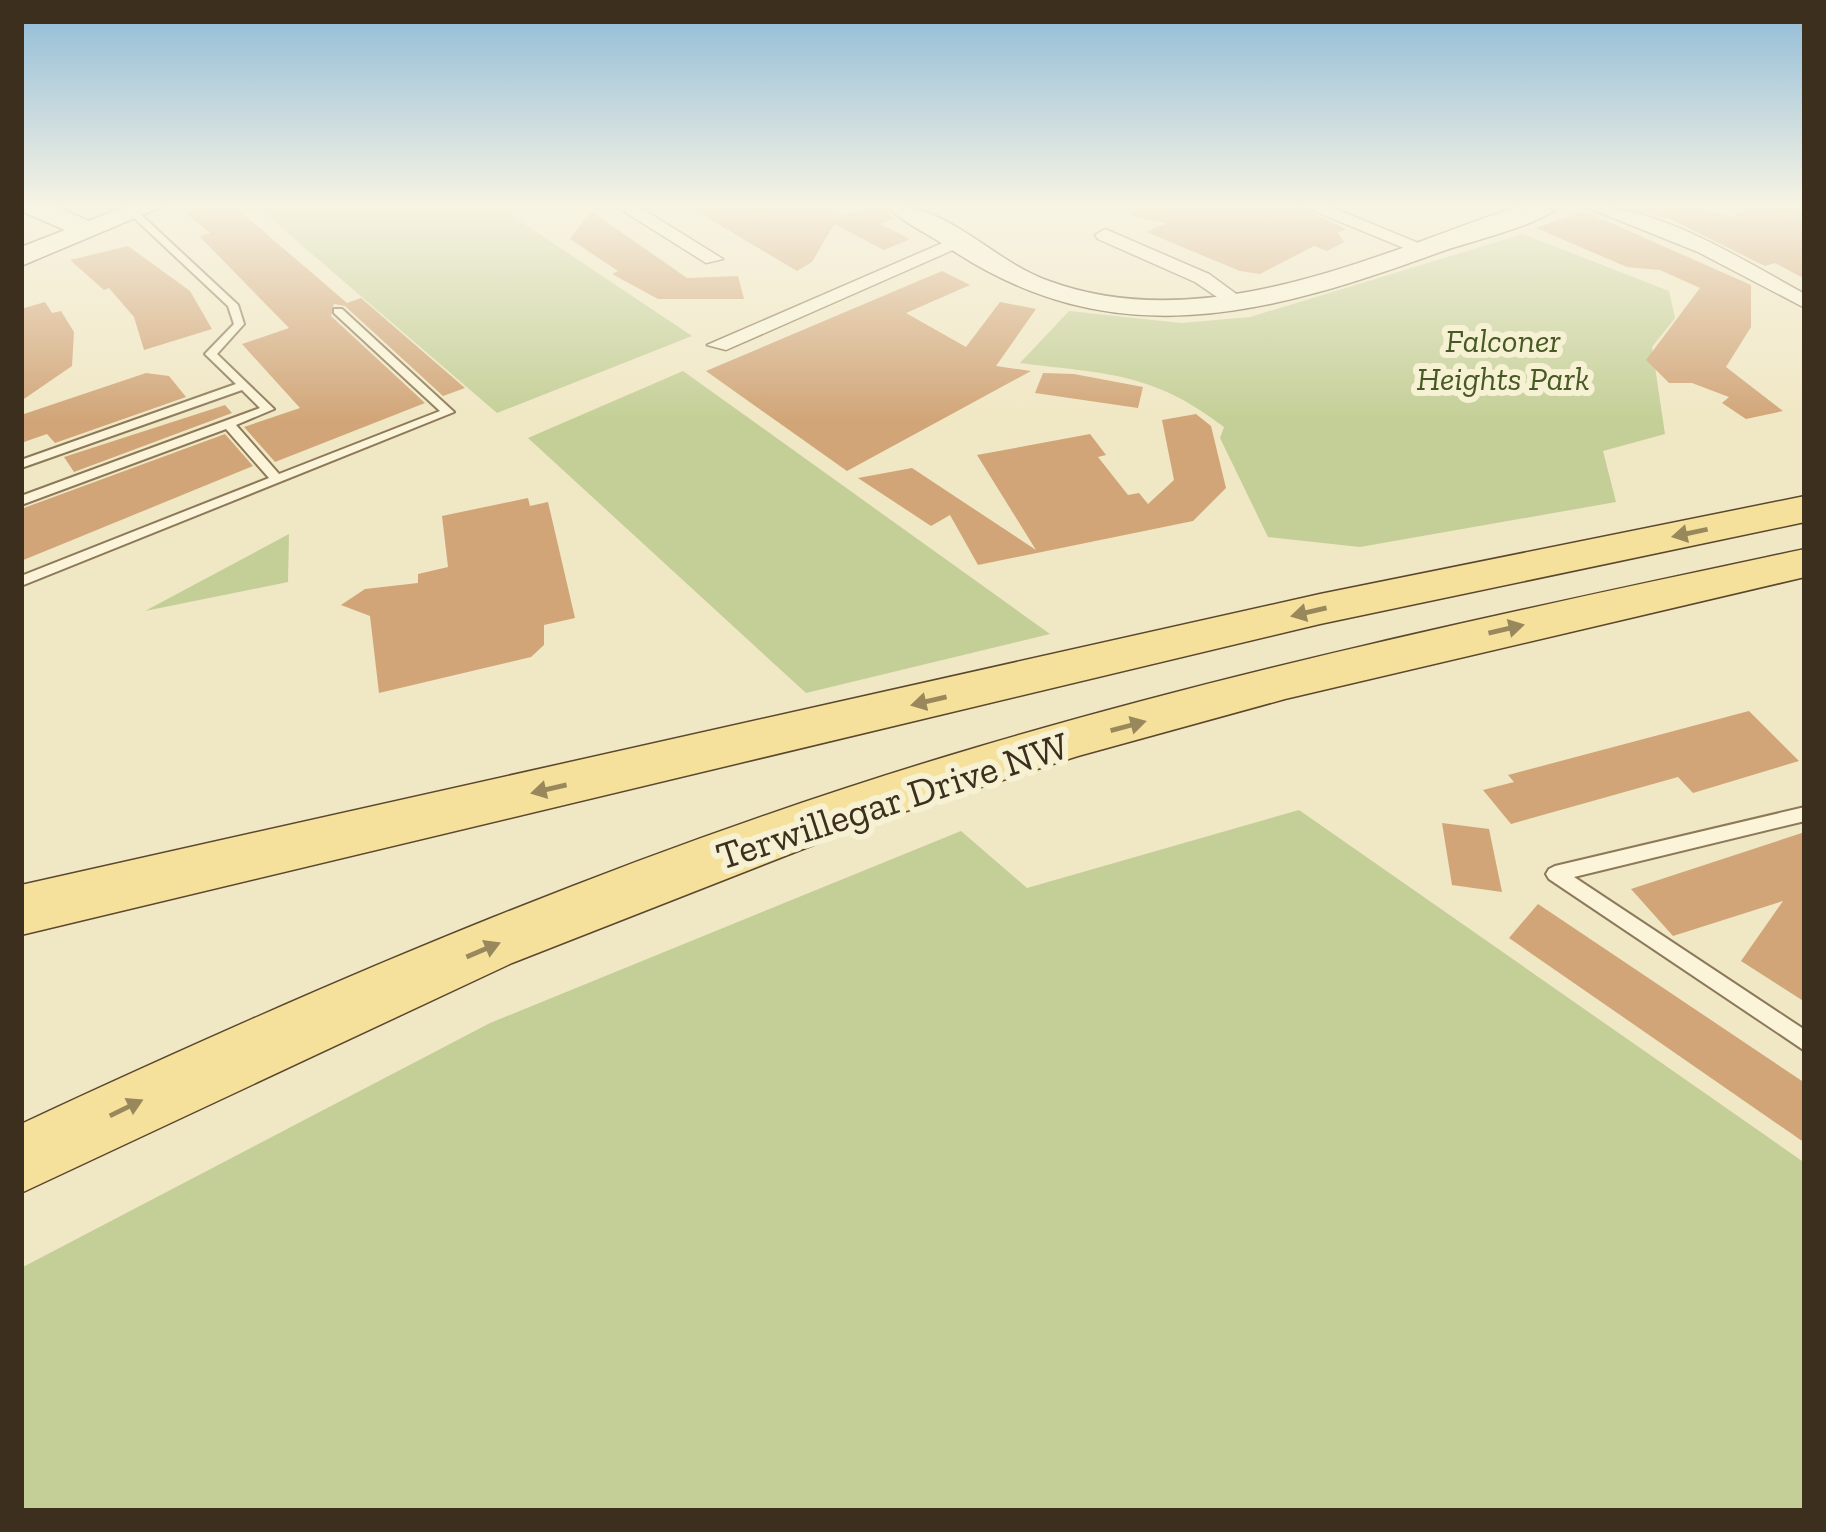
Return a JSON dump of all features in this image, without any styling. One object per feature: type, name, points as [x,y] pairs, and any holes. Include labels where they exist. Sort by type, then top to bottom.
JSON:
[{"type":"main road","name":"Terwillegar Drive NW","points":[[21,910],[1320,610],[1805,509]]},
{"type":"main road","name":"Terwillegar Drive NW","points":[[21,1159],[269,1039],[639,884],[816,820],[978,767],[1127,727],[1497,631],[1805,563]]},
{"type":"street","points":[[718,345],[880,276]]},
{"type":"street","points":[[1014,276],[1060,295],[1150,308],[1240,304],[1327,276]]},
{"type":"street","points":[[1199,276],[1240,304]]},
{"type":"street","points":[[1758,276],[1805,302]]},
{"type":"lane","points":[[21,501],[268,410],[211,354],[239,324],[233,305],[207,276]]},
{"type":"lane","points":[[21,581],[448,412],[338,311]]},
{"type":"lane","points":[[21,464],[244,385]]},
{"type":"lane","points":[[228,424],[277,480]]},
{"type":"lane","points":[[1805,814],[1555,874],[1805,1041]]},
{"type":"green space","points":[[338,276],[603,276],[692,336],[497,413]]},
{"type":"green space","name":"Falconer Heights Park","points":[[1383,276],[1632,276],[1669,291],[1675,318],[1652,347],[1665,434],[1603,451],[1616,502],[1360,547],[1268,537],[1220,438],[1224,427],[1151,385],[1020,363],[1069,311],[1181,323],[1250,317]]},
{"type":"green space","points":[[683,371],[1050,634],[806,693],[528,438]]},
{"type":"green space","points":[[289,534],[288,582],[145,611]]},
{"type":"green space","points":[[1299,810],[1805,1163],[1805,1511],[21,1511],[21,1268],[490,1023],[961,831],[1027,888]]},
{"type":"building","points":[[89,276],[170,276],[190,291],[212,329],[144,350],[134,317],[109,288],[104,290]]},
{"type":"building","points":[[239,276],[316,276],[347,303],[361,298],[465,388],[443,396],[345,306],[334,304],[331,316],[425,403],[275,462],[244,427],[300,408],[242,344],[289,328]]},
{"type":"building","points":[[617,276],[738,276],[744,299],[658,299]]},
{"type":"building","points":[[929,276],[953,276],[970,285],[906,313],[966,347],[1000,302],[1036,309],[996,366],[1031,371],[847,471],[706,371]]},
{"type":"building","points":[[1674,276],[1732,276],[1751,285],[1751,327],[1726,367],[1783,411],[1746,419],[1722,403],[1729,397],[1692,383],[1669,383],[1646,360],[1700,288]]},
{"type":"building","points":[[45,302],[52,313],[61,311],[74,332],[72,366],[21,401],[21,309]]},
{"type":"building","points":[[146,373],[169,376],[186,397],[55,443],[47,434],[21,443],[21,415]]},
{"type":"building","points":[[1043,373],[1143,387],[1138,408],[1035,393]]},
{"type":"building","points":[[225,405],[232,413],[74,472],[64,457]]},
{"type":"building","points":[[1196,414],[1211,426],[1226,488],[1193,521],[978,565],[950,515],[931,526],[858,478],[912,468],[1036,550],[977,455],[1090,434],[1106,455],[1098,457],[1128,495],[1139,493],[1148,504],[1174,480],[1162,420]]},
{"type":"building","points":[[225,434],[253,466],[21,561],[21,509]]},
{"type":"building","points":[[528,498],[530,506],[548,502],[575,618],[544,625],[544,645],[531,657],[379,693],[370,616],[341,605],[365,589],[418,583],[418,574],[448,567],[442,516]]},
{"type":"building","points":[[1749,711],[1799,761],[1693,793],[1678,777],[1511,824],[1483,790],[1514,782],[1508,775]]},
{"type":"building","points":[[1442,823],[1489,829],[1502,892],[1452,885]]},
{"type":"building","points":[[1805,832],[1805,1002],[1741,961],[1783,901],[1673,936],[1631,889]]},
{"type":"building","points":[[1538,904],[1805,1083],[1805,1143],[1509,938]]}]
